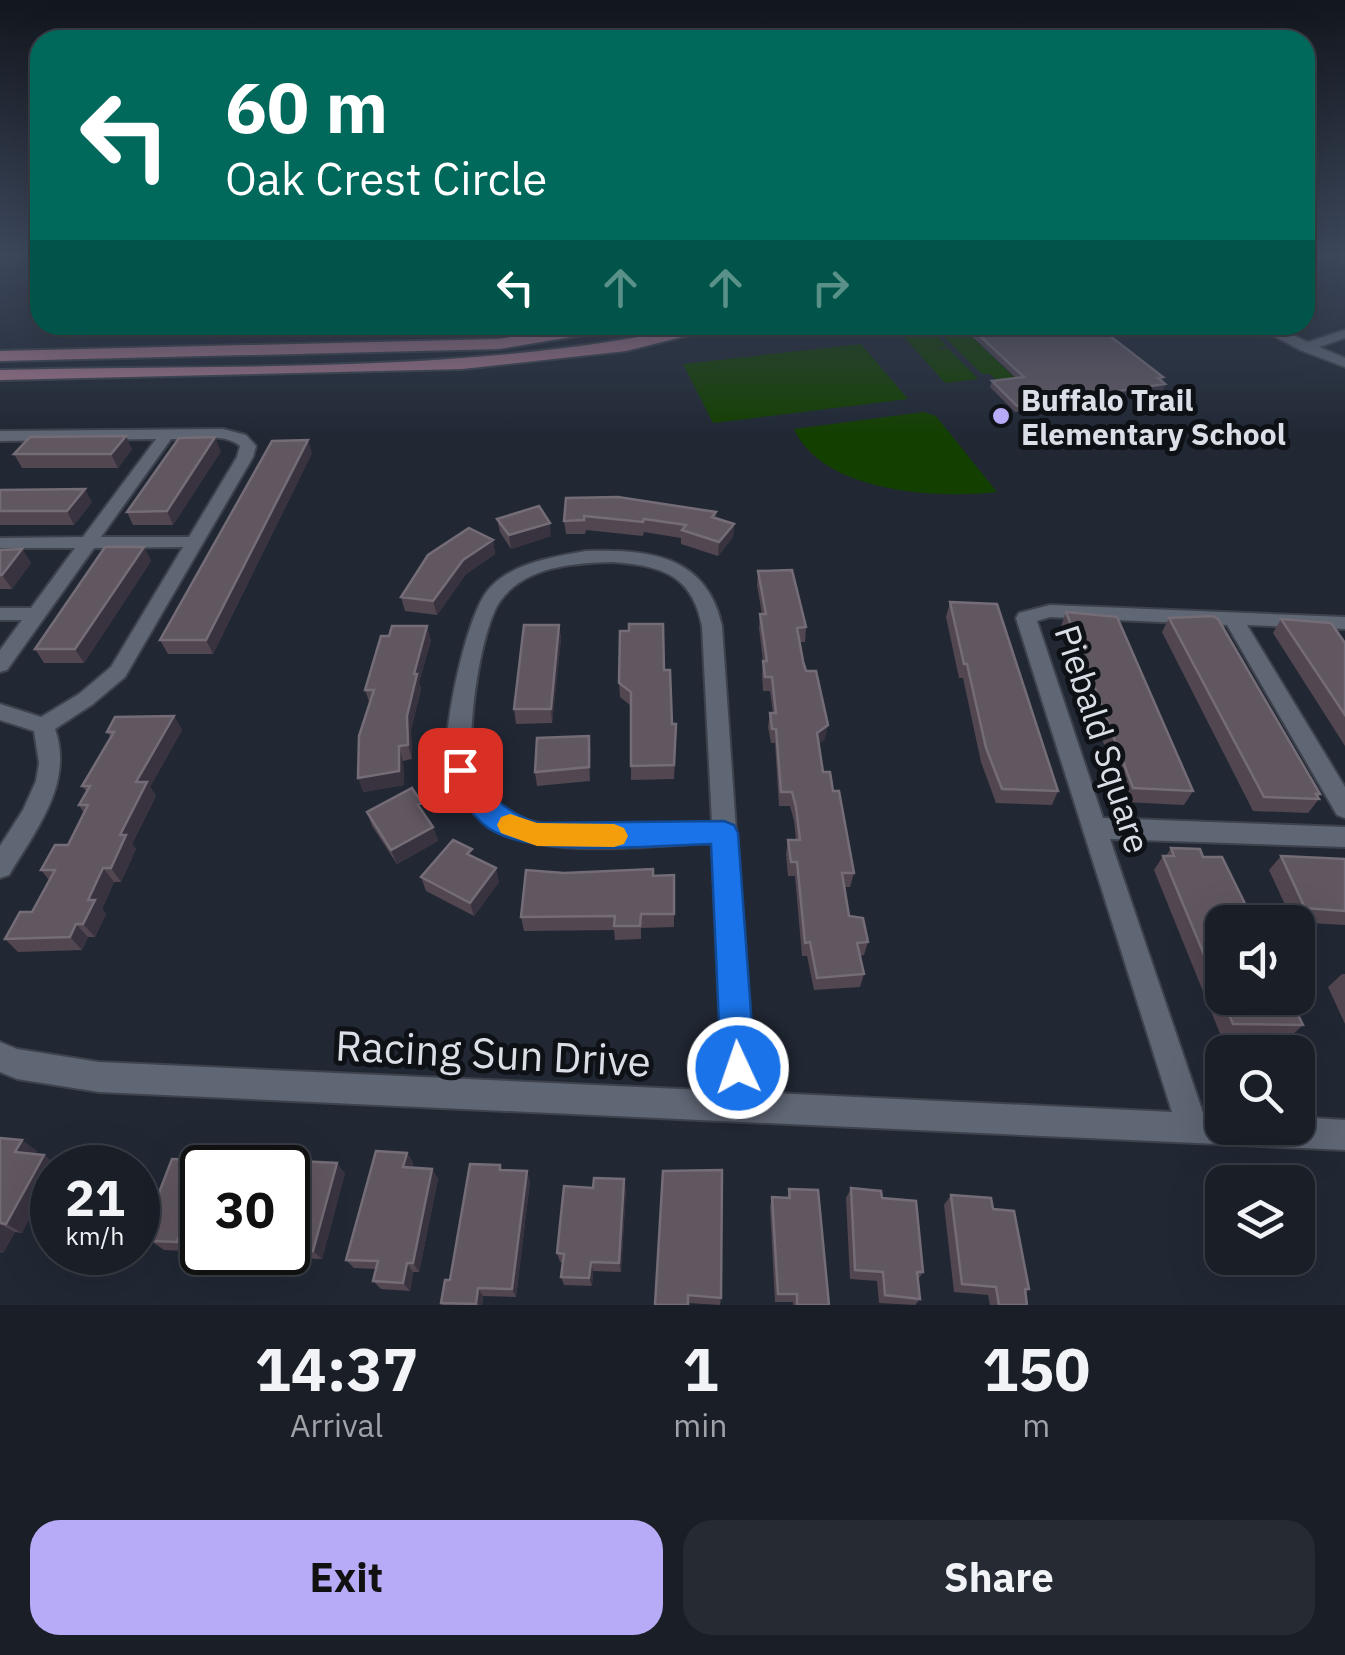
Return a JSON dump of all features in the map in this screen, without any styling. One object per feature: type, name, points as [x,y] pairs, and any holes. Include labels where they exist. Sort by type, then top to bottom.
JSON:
[{"type":"main road","points":[[0,356],[499,344],[553,335]]},
{"type":"main road","points":[[0,374],[462,364],[610,349],[675,335]]},
{"type":"street","points":[[1305,347],[1345,334]]},
{"type":"street","points":[[1280,335],[1345,363]]},
{"type":"street","points":[[1304,335],[1345,353]]},
{"type":"street","points":[[0,665],[167,434]]},
{"type":"street","points":[[4,441],[223,434],[241,438],[248,446],[118,672],[86,699],[42,726]]},
{"type":"street","points":[[0,543],[195,542]]},
{"type":"street","points":[[724,833],[537,835],[498,821],[474,796],[460,770],[458,751],[479,630],[495,594],[515,577],[588,557],[654,562],[681,572],[708,603],[712,626],[740,1108]]},
{"type":"street","name":"Piebald Square","points":[[1193,1129],[1026,618],[1050,611],[1345,624]]},
{"type":"street","points":[[0,614],[37,614]]},
{"type":"street","points":[[1233,618],[1345,808]]},
{"type":"street","points":[[0,712],[42,726],[52,745],[53,770],[0,867]]},
{"type":"street","points":[[1095,828],[1345,837]]},
{"type":"street","name":"Racing Sun Drive","points":[[0,1057],[17,1064],[99,1077],[1345,1135]]},
{"type":"green space","points":[[902,335],[937,335],[947,346],[934,349],[948,348],[978,379],[945,383]]},
{"type":"green space","points":[[942,335],[970,335],[1018,378],[997,381],[990,374],[982,374]]},
{"type":"green space","points":[[861,344],[908,399],[713,423],[683,364]]},
{"type":"green space","points":[[924,412],[936,416],[997,492],[914,492],[855,479],[830,467],[809,450],[794,429]]},
{"type":"building","name":"Buffalo Trail Elementary School","points":[[979,335],[1109,335],[1163,377],[1158,378],[1165,384],[1066,399],[1069,403],[1017,406],[992,381],[1024,377]]},
{"type":"building","points":[[126,436],[111,454],[14,454],[30,437]]},
{"type":"building","points":[[215,437],[167,511],[127,512],[179,438]]},
{"type":"building","points":[[308,440],[206,640],[160,640],[272,441]]},
{"type":"building","points":[[85,489],[67,511],[0,511],[0,490]]},
{"type":"building","points":[[618,497],[716,512],[712,517],[734,524],[719,542],[682,530],[686,525],[644,519],[643,522],[584,516],[584,520],[564,521],[566,498]]},
{"type":"building","points":[[539,506],[550,523],[509,535],[497,519]]},
{"type":"building","points":[[469,528],[493,540],[463,560],[433,601],[401,597],[428,555]]},
{"type":"building","points":[[105,547],[144,547],[75,649],[35,649]]},
{"type":"building","points":[[22,549],[2,575],[0,575],[0,550]]},
{"type":"building","points":[[792,570],[806,627],[797,628],[803,661],[806,671],[816,671],[828,725],[817,733],[823,772],[830,772],[833,791],[839,791],[854,873],[842,873],[849,916],[863,918],[868,942],[857,943],[864,974],[817,978],[810,942],[805,943],[797,862],[791,862],[788,840],[800,840],[796,807],[792,792],[781,792],[776,729],[772,729],[770,713],[776,713],[772,677],[765,677],[763,661],[767,661],[760,614],[766,614],[758,571]]},
{"type":"building","points":[[950,602],[997,604],[1058,791],[1002,789],[986,748]]},
{"type":"building","points":[[1066,612],[1117,617],[1193,791],[1133,788]]},
{"type":"building","points":[[1213,616],[1320,794],[1316,794],[1319,799],[1264,797],[1169,618]]},
{"type":"building","points":[[1281,619],[1331,623],[1345,643],[1345,715]]},
{"type":"building","points":[[629,624],[663,624],[664,670],[670,670],[672,724],[676,724],[674,765],[631,766],[631,692],[619,683],[620,631],[629,631]]},
{"type":"building","points":[[524,625],[559,625],[551,709],[514,709]]},
{"type":"building","points":[[392,626],[427,626],[407,716],[408,745],[399,746],[399,771],[358,778],[359,736],[374,690],[365,690],[381,636],[389,636]]},
{"type":"building","points":[[174,716],[136,782],[147,782],[120,835],[126,835],[111,868],[103,868],[88,900],[95,900],[83,924],[76,924],[70,937],[5,939],[20,912],[32,912],[55,870],[41,870],[55,845],[68,845],[88,805],[79,805],[90,786],[82,786],[114,732],[107,732],[115,717]]},
{"type":"building","points":[[589,736],[589,767],[535,772],[537,738]]},
{"type":"building","points":[[412,788],[433,827],[391,850],[367,812]]},
{"type":"building","points":[[453,840],[472,849],[467,854],[496,868],[470,903],[421,877]]},
{"type":"building","points":[[1171,848],[1200,849],[1203,857],[1222,857],[1246,905],[1205,905],[1205,957],[1163,856],[1174,856]]},
{"type":"building","points":[[1281,856],[1345,859],[1345,911],[1304,905]]},
{"type":"building","points":[[653,869],[653,876],[674,875],[674,914],[641,914],[640,926],[614,926],[615,916],[521,917],[526,870],[564,873]]},
{"type":"building","points":[[1229,1015],[1298,1015],[1303,1025],[1233,1024]]},
{"type":"building","points":[[0,1138],[22,1140],[15,1152],[30,1154],[30,1180],[6,1224],[0,1223]]},
{"type":"building","points":[[376,1151],[407,1153],[403,1167],[432,1169],[413,1263],[407,1263],[403,1283],[373,1281],[378,1261],[346,1260]]},
{"type":"building","points":[[172,1159],[180,1159],[177,1242],[160,1241],[160,1190]]},
{"type":"building","points":[[310,1162],[337,1163],[313,1251]]},
{"type":"building","points":[[470,1164],[527,1171],[512,1289],[478,1288],[476,1304],[441,1303],[445,1280],[450,1280]]},
{"type":"building","points":[[722,1170],[721,1298],[688,1295],[688,1305],[655,1305],[663,1171]]},
{"type":"building","points":[[594,1178],[624,1179],[619,1263],[591,1262],[589,1278],[561,1277],[564,1254],[557,1253],[564,1186],[593,1188]]},
{"type":"building","points":[[851,1188],[881,1191],[882,1198],[916,1201],[923,1272],[917,1272],[920,1299],[885,1295],[883,1272],[855,1270]]},
{"type":"building","points":[[789,1189],[818,1190],[829,1305],[797,1305],[797,1294],[778,1294],[772,1197],[790,1198]]},
{"type":"building","points":[[951,1195],[991,1198],[993,1209],[1014,1211],[1029,1289],[1025,1289],[1027,1305],[999,1305],[996,1287],[962,1284]]},
{"type":"slow traffic","points":[[510,825],[537,835],[614,836]]},
{"type":"place","name":"Buffalo Trail Elementary School","points":[[1001,416]]},
{"type":"route","points":[[460,770],[474,796],[498,821],[537,835],[724,833],[738,1068]]}]
